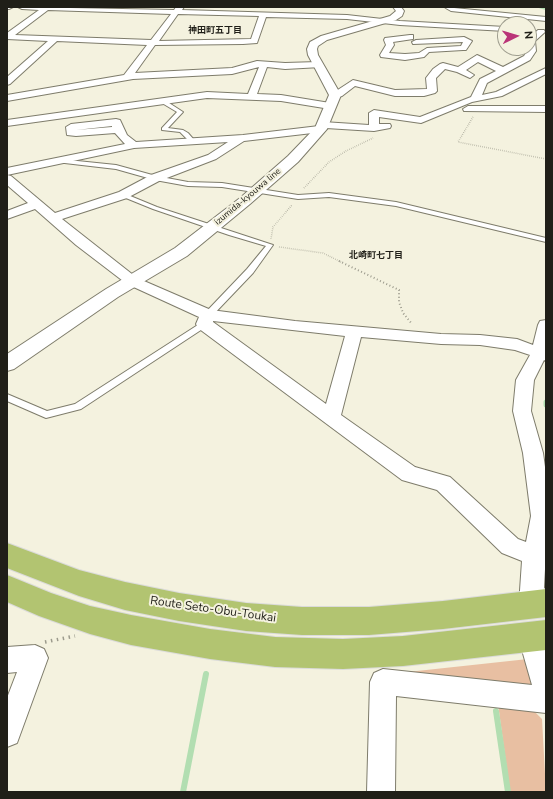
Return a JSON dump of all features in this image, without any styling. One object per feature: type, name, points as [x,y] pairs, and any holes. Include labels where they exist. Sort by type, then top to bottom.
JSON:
[{"type":"main road","points":[[332,100],[333,89],[318,65],[312,49],[314,44],[318,40],[385,22],[399,14],[400,11],[397,7]]},
{"type":"main road","name":"izumida-kyouwa line","points":[[7,364],[132,281],[182,252],[257,191],[293,159],[322,127],[332,100]]},
{"type":"main road","name":"Route Seto-Obu-Toukai","points":[[7,555],[24,563],[79,583],[125,596],[179,607],[246,617],[302,621],[369,621],[443,615],[540,604]]},
{"type":"main road","points":[[7,588],[49,606],[90,620],[131,630],[210,644],[275,652],[343,654],[403,651],[540,636]]},
{"type":"street","points":[[22,7],[178,9],[347,17],[385,22],[497,28]]},
{"type":"street","points":[[7,37],[46,7]]},
{"type":"street","points":[[448,7],[451,9],[497,16]]},
{"type":"street","points":[[128,76],[178,9]]},
{"type":"street","points":[[476,12],[485,24],[482,27]]},
{"type":"street","points":[[7,37],[153,43],[254,41],[263,14]]},
{"type":"street","points":[[400,23],[400,30],[427,50]]},
{"type":"street","points":[[476,104],[483,82],[526,58],[532,51],[531,40],[543,33]]},
{"type":"street","points":[[7,82],[56,39]]},
{"type":"street","points":[[464,39],[468,42],[463,48],[427,50],[421,55],[405,57],[384,54],[390,45],[388,40],[413,40],[464,39]]},
{"type":"street","points":[[460,70],[477,58],[504,71]]},
{"type":"street","points":[[7,98],[128,76],[232,72],[257,64],[285,66],[318,65]]},
{"type":"street","points":[[252,96],[264,64]]},
{"type":"street","points":[[7,123],[207,95],[332,100],[353,83],[395,93],[424,93],[432,91],[431,78],[436,71],[443,66],[460,70],[483,82]]},
{"type":"street","points":[[534,555],[510,546],[443,483],[409,474],[331,418],[206,320],[132,281],[81,242],[8,179],[56,160],[134,145],[243,138],[322,127],[377,128],[413,122],[434,123],[546,71]]},
{"type":"street","points":[[476,104],[546,109]]},
{"type":"street","points":[[377,128],[374,113],[421,122]]},
{"type":"street","points":[[118,130],[123,137],[134,145]]},
{"type":"street","points":[[53,218],[123,195],[155,178],[212,157],[243,138]]},
{"type":"street","points":[[7,215],[36,204]]},
{"type":"street","points":[[206,320],[441,339],[480,340],[517,345],[544,354]]},
{"type":"street","points":[[540,604],[534,555],[542,516],[533,453],[522,411],[525,380],[544,354],[546,325]]},
{"type":"street","points":[[331,418],[354,332]]},
{"type":"street","points":[[540,636],[546,688]]},
{"type":"street","points":[[7,660],[35,658],[7,733]]},
{"type":"street","points":[[381,792],[383,682],[546,700]]},
{"type":"lane","points":[[164,102],[180,112],[164,129],[181,131],[192,141]]},
{"type":"lane","points":[[56,160],[116,167],[155,178],[188,184],[222,185],[298,197],[328,195],[396,204],[546,240]]},
{"type":"lane","points":[[7,397],[46,415],[78,407],[206,320],[250,271],[270,245],[211,228],[123,195]]},
{"type":"path","points":[[476,104],[458,142],[546,159]]},
{"type":"path","points":[[377,128],[371,140],[359,144],[329,162],[311,179],[273,227],[270,245],[323,253],[398,290],[399,302],[403,313],[409,322],[415,326]]},
{"type":"path","points":[[35,658],[40,643],[74,637],[90,620]]},
{"type":"shaded area","points":[[528,659],[539,689],[389,674]]},
{"type":"shaded area","points":[[498,704],[533,710],[542,719],[546,792],[510,792]]},
{"type":"waterway","points":[[539,7],[546,9]]},
{"type":"waterway","points":[[183,792],[206,674]]},
{"type":"waterway","points":[[496,711],[508,792]]},
{"type":"district","name":"神田町五丁目","points":[[215,31]]},
{"type":"district","name":"北崎町七丁目","points":[[376,256]]}]
